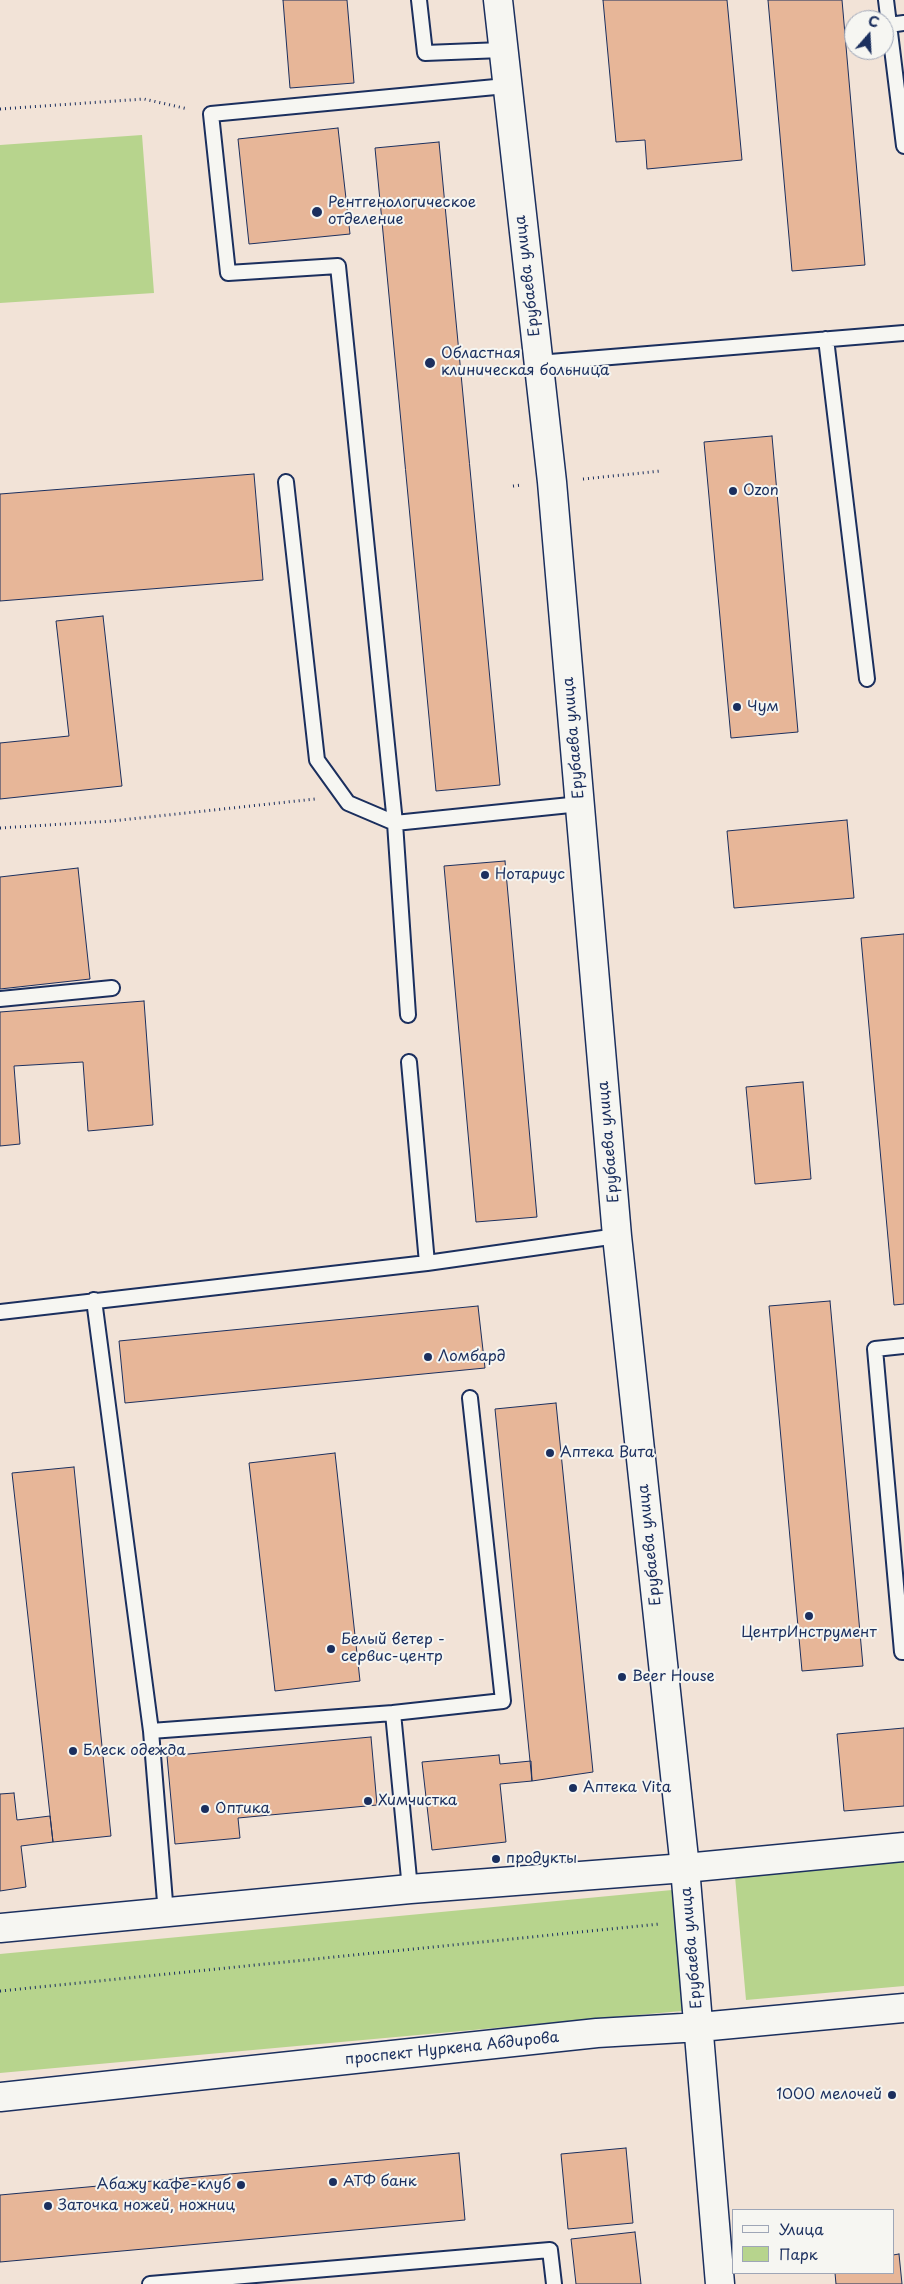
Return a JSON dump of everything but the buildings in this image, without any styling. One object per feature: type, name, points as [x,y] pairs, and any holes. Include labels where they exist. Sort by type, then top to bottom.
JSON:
[{"type":"main road","name":"Ерубаева улица","points":[[498,0],[506,86],[552,482],[617,1236],[685,1868],[700,2026],[720,2284]]},
{"type":"main road","points":[[0,1928],[166,1914],[410,1889],[685,1868],[904,1847]]},
{"type":"main road","name":"проспект Нуркена Абдирова","points":[[0,2097],[597,2033],[904,2008]]},
{"type":"lane","points":[[419,0],[425,53],[502,50]]},
{"type":"lane","points":[[893,60],[904,146]]},
{"type":"lane","points":[[408,1015],[395,823],[338,266],[228,273],[211,114],[506,86]]},
{"type":"lane","points":[[538,364],[904,332]]},
{"type":"lane","points":[[826,339],[867,680]]},
{"type":"lane","points":[[286,482],[317,760],[348,803],[395,823],[580,804]]},
{"type":"lane","points":[[0,999],[112,988]]},
{"type":"lane","points":[[409,1062],[426,1263]]},
{"type":"lane","points":[[0,1312],[426,1263],[617,1236]]},
{"type":"lane","points":[[94,1300],[151,1731],[166,1914]]},
{"type":"lane","points":[[904,1346],[875,1348],[902,1652],[904,1652]]},
{"type":"lane","points":[[151,1731],[393,1713],[503,1701],[470,1398]]},
{"type":"lane","points":[[393,1713],[410,1889]]},
{"type":"lane","points":[[150,2284],[277,2278],[550,2250],[554,2284]]},
{"type":"path","points":[[0,109],[144,99],[211,114]]},
{"type":"path","points":[[513,486],[661,471]]},
{"type":"path","points":[[0,828],[112,821],[343,796]]},
{"type":"path","points":[[0,1991],[690,1921]]},
{"type":"green space","points":[[142,135],[154,293],[0,303],[0,145]]},
{"type":"green space","points":[[904,1849],[904,1986],[746,2000],[734,1865]]},
{"type":"green space","points":[[693,1888],[704,2009],[0,2073],[0,1954]]},
{"type":"place","name":"Рентгенологическое отделение","points":[[317,212]]},
{"type":"place","name":"Областная клиническая больница","points":[[430,363]]},
{"type":"place","name":"Ozon","points":[[733,491]]},
{"type":"place","name":"Чум","points":[[737,707]]},
{"type":"place","name":"Нотариус","points":[[485,875]]},
{"type":"place","name":"Ломбард","points":[[428,1357]]},
{"type":"place","name":"Аптека Вита","points":[[550,1453]]},
{"type":"place","name":"ЦентрИнструмент","points":[[809,1616]]},
{"type":"place","name":"Белый ветер - сервис-центр","points":[[331,1649]]},
{"type":"place","name":"Beer House","points":[[622,1677]]},
{"type":"place","name":"Блеск одежда","points":[[73,1751]]},
{"type":"place","name":"Аптека Vita","points":[[573,1788]]},
{"type":"place","name":"Химчистка","points":[[368,1801]]},
{"type":"place","name":"Оптика","points":[[205,1809]]},
{"type":"place","name":"продукты","points":[[496,1859]]},
{"type":"place","name":"1000 мелочей","points":[[892,2095]]},
{"type":"place","name":"АТФ банк","points":[[333,2182]]},
{"type":"place","name":"Абажу кафе-клуб","points":[[241,2185]]},
{"type":"place","name":"Заточка ножей, ножниц","points":[[48,2206]]}]
